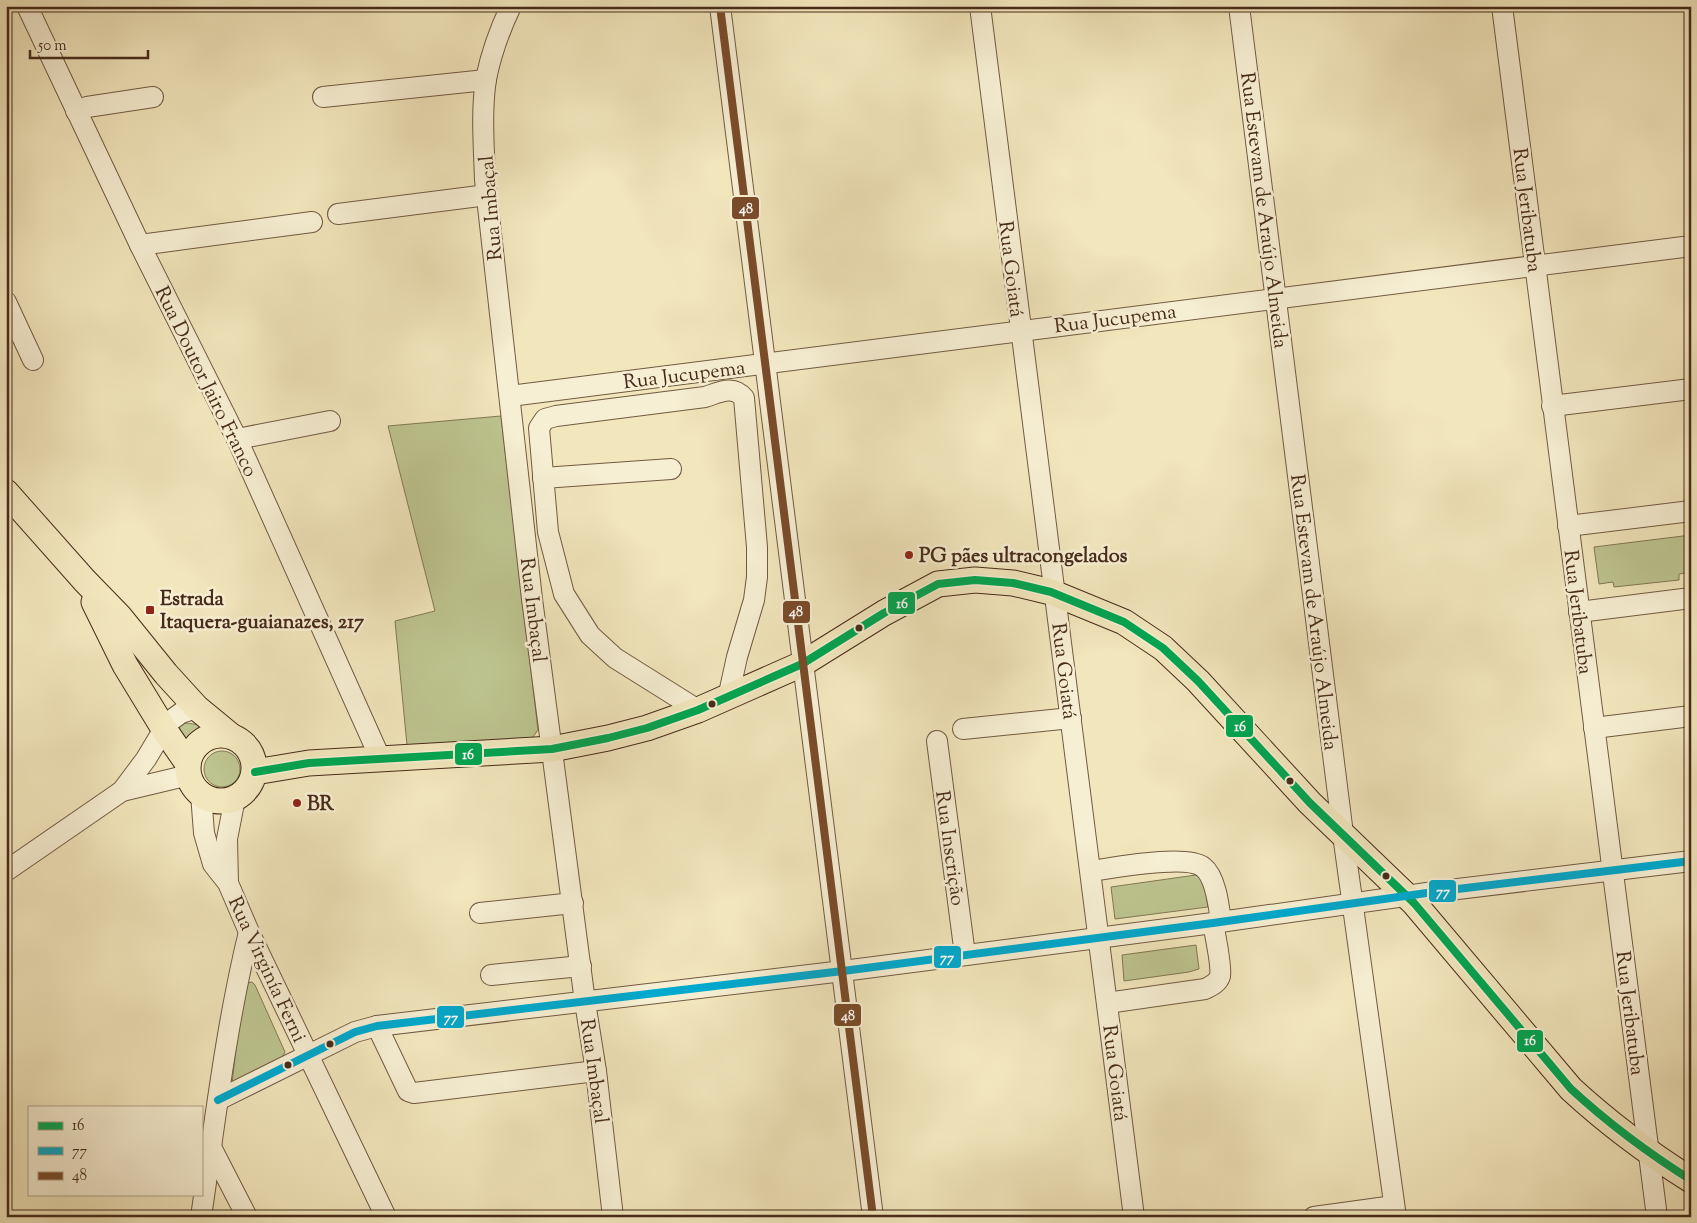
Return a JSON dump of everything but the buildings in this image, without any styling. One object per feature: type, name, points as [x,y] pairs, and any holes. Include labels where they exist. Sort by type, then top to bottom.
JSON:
[{"type":"main road","points":[[6,492],[85,582],[120,617],[166,674],[197,708],[245,752],[251,783],[244,792],[235,798],[223,801],[212,800],[193,778],[125,665],[85,582]]},
{"type":"main road","points":[[193,778],[192,753],[199,743],[208,737],[220,734],[245,752],[309,763],[552,749],[647,728],[728,698],[802,664],[892,609],[938,584],[975,580],[1013,582],[1055,594],[1124,622],[1163,648],[1198,681],[1310,803],[1407,896],[1571,1089],[1590,1107],[1649,1154],[1691,1180]]},
{"type":"street","name":"Rua Doutor Jairo Franco","points":[[27,6],[140,244],[237,439],[381,760]]},
{"type":"street","name":"Rua Imbaçal","points":[[511,6],[496,43],[486,80],[484,124],[485,180],[532,599],[585,1002],[596,1071],[613,1217]]},
{"type":"street","points":[[720,6],[873,1217]]},
{"type":"street","name":"Rua Goiatá","points":[[980,6],[1134,1217]]},
{"type":"street","name":"Rua Estevam de Araújo Almeida","points":[[1239,6],[1343,834],[1395,1211]]},
{"type":"street","name":"Rua Jeribatuba","points":[[1502,6],[1657,1217]]},
{"type":"street","points":[[323,97],[486,80]]},
{"type":"street","points":[[76,111],[87,107],[153,98]]},
{"type":"street","points":[[338,214],[487,195]]},
{"type":"street","points":[[140,244],[312,222]]},
{"type":"street","name":"Rua Jucupema","points":[[510,396],[1691,246]]},
{"type":"street","points":[[6,302],[33,360]]},
{"type":"street","points":[[1552,406],[1691,389]]},
{"type":"street","points":[[698,710],[615,658],[590,635],[564,594],[548,532],[539,428],[545,419],[705,397],[729,390],[741,394],[744,398],[756,527],[757,577],[754,600],[737,657],[728,698]]},
{"type":"street","points":[[237,439],[330,421]]},
{"type":"street","points":[[543,478],[671,469]]},
{"type":"street","points":[[1568,526],[1691,511]]},
{"type":"street","points":[[1579,612],[1691,598]]},
{"type":"street","points":[[6,871],[122,791],[174,717],[197,708]]},
{"type":"street","points":[[1594,728],[1691,716]]},
{"type":"street","points":[[963,729],[1071,718]]},
{"type":"street","name":"Rua Inscrição","points":[[937,742],[965,955]]},
{"type":"street","points":[[122,791],[193,778]]},
{"type":"street","name":"Rua Virginía Ferni","points":[[193,778],[204,833],[213,864],[228,883],[249,932],[386,1217]]},
{"type":"street","name":"Rua Virginía Ferni","points":[[228,883],[227,839],[235,798]]},
{"type":"street","points":[[1091,871],[1171,861],[1190,863],[1202,867],[1211,878],[1218,900],[1217,922],[1220,976],[1215,984],[1205,989],[1107,1003]]},
{"type":"street","points":[[218,1100],[355,1032],[378,1026],[965,955],[1407,896],[1691,861]]},
{"type":"street","points":[[480,914],[573,903]]},
{"type":"street","points":[[201,1217],[226,1040],[240,967],[249,932]]},
{"type":"street","points":[[491,975],[581,966]]},
{"type":"street","points":[[378,1026],[410,1092],[414,1093],[596,1071]]},
{"type":"street","points":[[211,1147],[246,1217]]},
{"type":"street","points":[[1314,1217],[1395,1211]]},
{"type":"green space","points":[[501,416],[538,730],[530,741],[407,745],[395,621],[435,611],[388,426]]},
{"type":"green space","points":[[1691,535],[1691,572],[1679,574],[1679,580],[1614,587],[1613,582],[1599,584],[1594,547]]},
{"type":"green space","points":[[186,723],[199,725],[209,732],[194,741],[188,750],[176,729]]},
{"type":"green space","points":[[222,751],[229,752],[235,756],[239,762],[239,776],[235,782],[229,786],[222,787],[215,786],[209,782],[205,776],[204,769],[205,762],[209,756],[215,752]]},
{"type":"green space","points":[[1203,874],[1208,907],[1115,919],[1111,887]]},
{"type":"green space","points":[[1196,945],[1199,969],[1124,981],[1122,955]]},
{"type":"green space","points":[[252,982],[285,1052],[282,1058],[232,1084],[243,987],[246,983]]},
{"type":"transit line","name":"48","points":[[720,6],[873,1217]]},
{"type":"transit line","name":"16","points":[[255,772],[309,763],[552,749],[608,738],[647,728],[698,710],[802,664],[884,613],[938,584],[975,580],[1013,583],[1051,592],[1124,622],[1163,648],[1198,681],[1310,803],[1414,903],[1571,1089],[1629,1137],[1691,1180]]},
{"type":"transit line","name":"77","points":[[218,1100],[355,1032],[377,1026],[843,971],[1441,891],[1691,861]]},
{"type":"place","name":"PG pães ultracongelados","points":[[909,555]]},
{"type":"place","name":"Estrada Itaquera-guaianazes, 217","points":[[150,610]]},
{"type":"place","name":"BR","points":[[297,803]]}]
